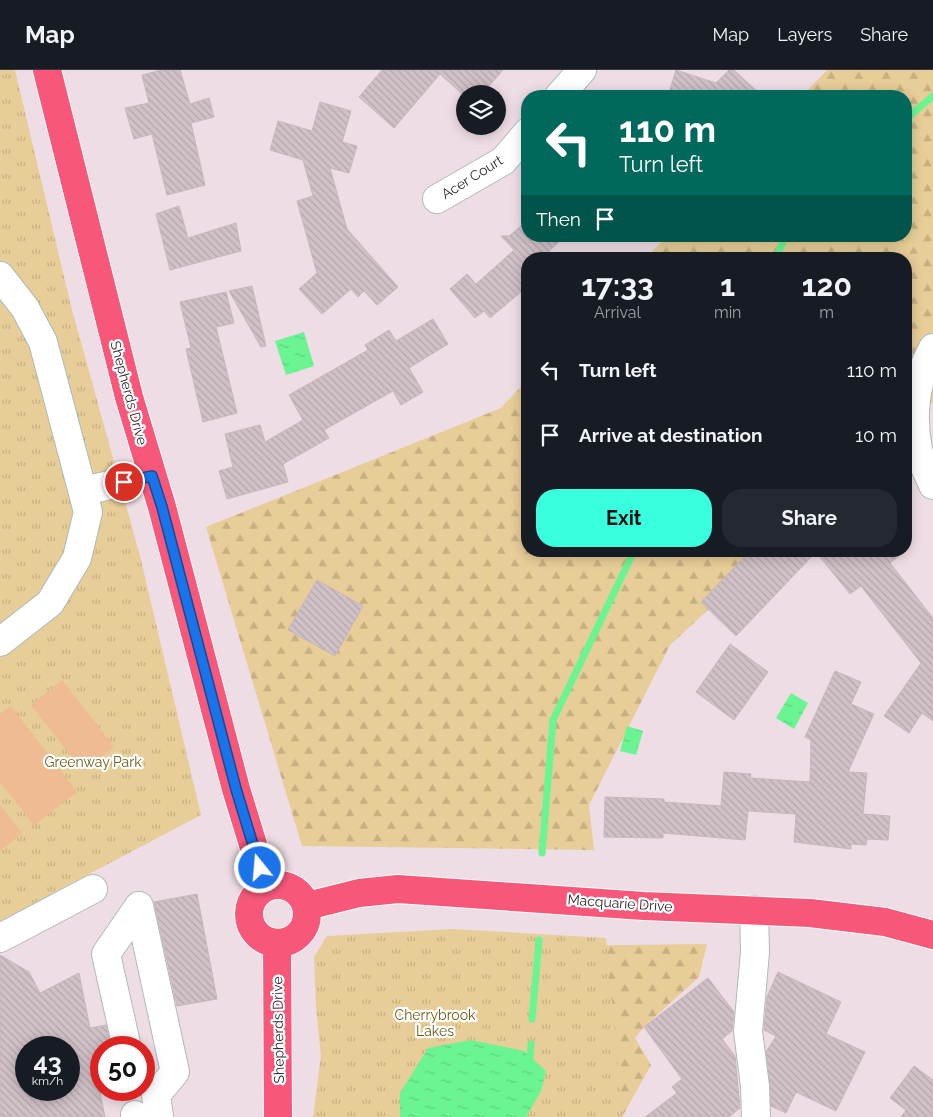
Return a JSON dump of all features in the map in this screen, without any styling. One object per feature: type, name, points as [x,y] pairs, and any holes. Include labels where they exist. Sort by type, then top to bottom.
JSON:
[{"type":"main road","name":"Shepherds Drive","points":[[47,70],[129,397],[162,507],[236,789],[266,886]]},
{"type":"main road","points":[[284,885],[293,889],[307,906],[303,929],[292,940],[277,944],[258,937],[248,920],[248,910],[252,900],[266,886],[284,885]]},
{"type":"main road","name":"Macquarie Drive","points":[[307,906],[359,892],[398,889],[532,896],[644,906],[848,916],[884,922],[933,935]]},
{"type":"main road","name":"Shepherds Drive","points":[[277,944],[278,1117]]},
{"type":"street","points":[[564,90],[582,70]]},
{"type":"street","name":"Acer Court","points":[[437,199],[503,160],[521,140]]},
{"type":"street","points":[[0,276],[25,308],[44,342],[88,512],[77,558],[50,602],[0,642]]},
{"type":"street","points":[[933,348],[923,365],[914,410],[919,450],[933,485]]},
{"type":"street","points":[[83,491],[152,476]]},
{"type":"street","points":[[0,938],[94,889]]},
{"type":"street","points":[[124,1036],[106,954],[139,906],[175,1072],[155,1095]]},
{"type":"street","points":[[754,910],[755,952],[748,1031],[755,1086],[756,1117]]},
{"type":"green space","name":"Greenway Park","points":[[0,70],[15,70],[71,306],[140,556],[201,815],[0,921]]},
{"type":"green space","points":[[827,70],[933,70],[933,402],[912,421],[912,252],[652,252],[661,242],[912,242],[912,90],[808,90]]},
{"type":"green space","points":[[521,386],[521,557],[765,557],[670,645],[589,805],[594,850],[302,846],[206,527],[501,408]]},
{"type":"green space","points":[[62,680],[114,747],[83,771],[31,705]]},
{"type":"green space","points":[[11,706],[77,792],[34,825],[0,782],[0,714]]},
{"type":"green space","points":[[0,805],[22,833],[0,851]]},
{"type":"green space","name":"Cherrybrook Lakes","points":[[453,929],[606,938],[623,1117],[316,1117],[321,1056],[316,1008],[314,957],[327,936]]},
{"type":"green space","name":"Cherrybrook Lakes","points":[[707,944],[699,977],[644,1027],[635,1038],[651,1065],[622,1117],[313,1117],[321,1056],[547,946]]},
{"type":"water","points":[[304,332],[314,366],[286,375],[275,341]]},
{"type":"water","points":[[791,693],[808,703],[794,729],[776,718]]},
{"type":"water","points":[[627,726],[643,731],[636,755],[620,751]]},
{"type":"water","points":[[471,1040],[524,1051],[546,1071],[541,1091],[526,1117],[400,1117],[400,1093],[428,1048]]},
{"type":"building","points":[[162,70],[180,70],[190,104],[209,98],[214,117],[191,123],[205,185],[167,195],[152,134],[134,139],[125,108],[149,103],[142,75]]},
{"type":"building","points":[[382,70],[503,70],[490,85],[456,85],[456,89],[440,74],[394,128],[359,97]]},
{"type":"building","points":[[676,70],[716,83],[729,70],[734,70],[756,90],[670,90]]},
{"type":"building","points":[[320,102],[351,111],[342,142],[357,146],[349,173],[330,168],[347,229],[398,287],[377,305],[364,291],[358,297],[351,289],[322,314],[299,289],[317,273],[297,201],[313,196],[303,160],[270,150],[278,121],[312,131]]},
{"type":"building","points":[[179,206],[188,238],[236,223],[241,251],[170,270],[156,214]]},
{"type":"building","points":[[521,226],[521,242],[559,242],[548,252],[521,252],[521,292],[490,318],[484,311],[475,318],[450,289],[467,274],[476,284],[514,250],[501,236],[509,236]]},
{"type":"building","points":[[252,286],[266,346],[261,347],[229,291]]},
{"type":"building","points":[[226,292],[234,323],[216,327],[237,413],[203,422],[186,349],[191,348],[180,302]]},
{"type":"building","points":[[433,319],[448,344],[409,368],[423,392],[401,405],[393,391],[324,430],[329,438],[283,464],[288,482],[227,499],[219,471],[233,467],[225,434],[260,425],[265,442],[303,420],[289,395],[368,350],[365,345],[389,330],[396,341]]},
{"type":"building","points":[[744,557],[811,557],[736,636],[701,602]]},
{"type":"building","points":[[820,557],[898,557],[890,563],[933,618],[933,721],[922,713],[909,733],[884,716],[921,663],[861,586],[850,594]]},
{"type":"building","points":[[317,580],[363,606],[335,656],[288,630]]},
{"type":"building","points":[[730,644],[768,672],[734,720],[696,692]]},
{"type":"building","points":[[835,671],[861,682],[851,704],[874,714],[848,772],[867,773],[863,814],[890,816],[888,840],[867,839],[866,845],[851,844],[851,849],[794,842],[796,814],[748,811],[745,840],[663,833],[663,838],[604,837],[605,797],[664,799],[664,802],[721,806],[724,772],[751,774],[750,778],[810,782],[811,740],[805,737]]},
{"type":"building","points":[[197,894],[217,999],[177,1006],[154,902]]},
{"type":"building","points":[[0,955],[29,972],[40,993],[79,973],[90,1028],[106,1025],[108,1036],[90,1036],[90,1101],[102,1101],[105,1117],[0,1117]]},
{"type":"building","points":[[778,972],[841,1002],[826,1034],[865,1052],[836,1111],[796,1092],[786,1113],[771,1106],[766,1052],[776,1036],[764,1030],[767,997]]},
{"type":"building","points":[[708,978],[734,1012],[732,1031],[722,1039],[735,1056],[740,1108],[729,1117],[645,1117],[677,1093],[672,1087],[682,1079],[644,1027]]},
{"type":"building","points":[[914,1066],[933,1080],[933,1117],[901,1117],[906,1110],[890,1098]]},
{"type":"waterway","points":[[912,114],[933,96]]},
{"type":"waterway","points":[[778,252],[783,242]]},
{"type":"waterway","points":[[542,853],[553,720],[631,557]]},
{"type":"waterway","points":[[532,1019],[539,940]]},
{"type":"waterway","points":[[530,1058],[531,1044]]},
{"type":"route","points":[[124,482],[152,476],[162,507],[236,789],[260,868]]}]
